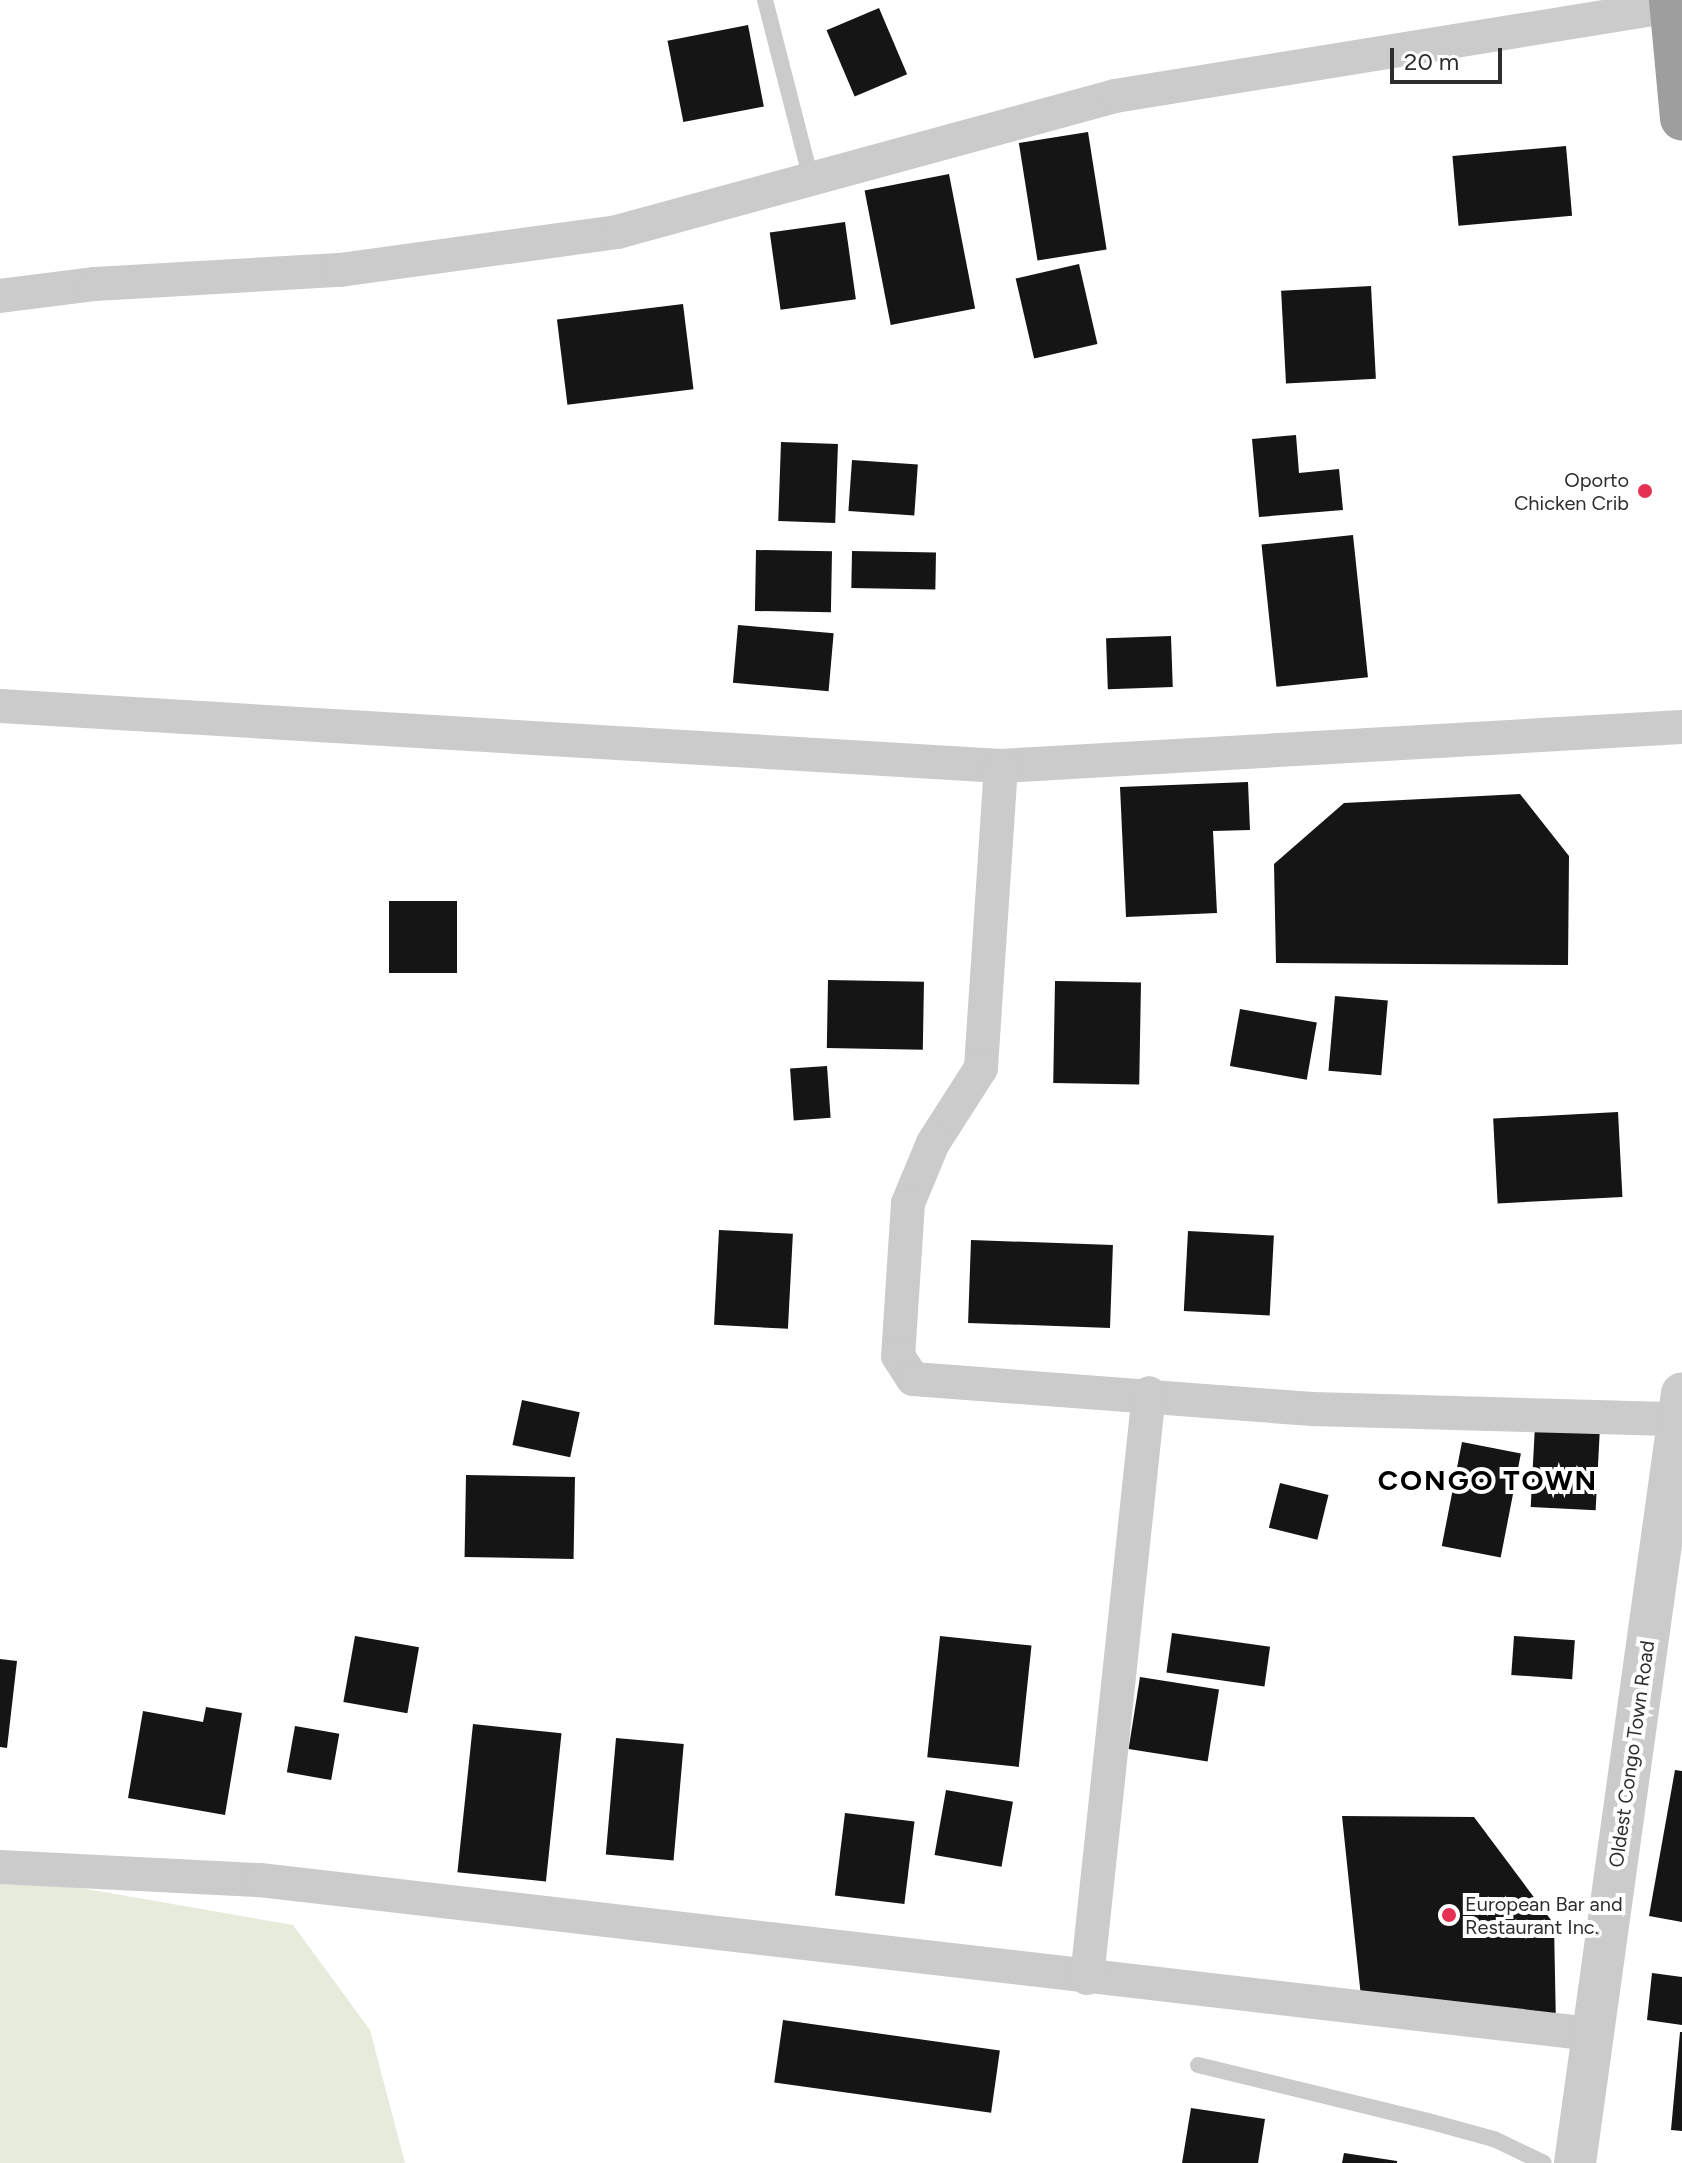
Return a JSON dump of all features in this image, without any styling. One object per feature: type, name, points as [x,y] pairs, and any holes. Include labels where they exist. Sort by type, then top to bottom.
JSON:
[{"type":"highway","points":[[1672,3],[1682,118]]},
{"type":"street","points":[[0,296],[95,284],[340,270],[617,232],[1115,96],[1672,3]]},
{"type":"street","points":[[0,706],[1001,766],[1682,727]]},
{"type":"street","points":[[1001,766],[981,1068],[933,1143],[908,1203],[898,1356],[913,1379],[1149,1393],[1312,1409],[1680,1406]]},
{"type":"street","points":[[1087,1978],[1149,1393]]},
{"type":"street","name":"Oldest Congo Town Road","points":[[1575,2163],[1680,1406]]},
{"type":"street","points":[[0,1867],[260,1880],[1592,2034]]},
{"type":"lane","points":[[765,0],[811,179]]},
{"type":"lane","points":[[1198,2065],[1454,2128],[1544,2163]]},
{"type":"shaded area","points":[[0,1874],[293,1925],[370,2030],[405,2163],[0,2163]]},
{"type":"building","points":[[879,8],[907,74],[855,97],[827,30]]},
{"type":"building","points":[[748,25],[764,106],[683,122],[668,41]]},
{"type":"building","points":[[1088,132],[1107,250],[1037,260],[1019,143]]},
{"type":"building","points":[[1566,146],[1572,216],[1459,226],[1452,156]]},
{"type":"building","points":[[949,174],[975,308],[891,325],[865,190]]},
{"type":"building","points":[[845,222],[856,299],[781,310],[770,233]]},
{"type":"building","points":[[1079,264],[1097,344],[1034,359],[1016,279]]},
{"type":"building","points":[[1371,286],[1376,379],[1286,384],[1281,291]]},
{"type":"building","points":[[683,304],[693,389],[567,405],[557,319]]},
{"type":"building","points":[[1296,435],[1299,473],[1339,469],[1343,510],[1259,517],[1252,439]]},
{"type":"building","points":[[781,442],[838,444],[835,523],[778,521]]},
{"type":"building","points":[[852,460],[918,465],[914,515],[848,511]]},
{"type":"building","points":[[1353,535],[1368,677],[1276,687],[1262,545]]},
{"type":"building","points":[[756,550],[832,551],[831,612],[755,611]]},
{"type":"building","points":[[852,551],[936,552],[935,589],[851,588]]},
{"type":"building","points":[[738,625],[834,633],[829,691],[733,683]]},
{"type":"building","points":[[1171,636],[1173,687],[1108,689],[1106,638]]},
{"type":"building","points":[[1248,782],[1250,830],[1213,831],[1217,913],[1126,917],[1120,787]]},
{"type":"building","points":[[1520,794],[1569,856],[1568,965],[1276,963],[1274,864],[1344,803]]},
{"type":"building","points":[[389,901],[457,901],[457,973],[389,973]]},
{"type":"building","points":[[828,980],[924,982],[923,1050],[827,1048]]},
{"type":"building","points":[[1055,981],[1141,983],[1139,1084],[1053,1083]]},
{"type":"building","points":[[1335,996],[1388,1001],[1381,1075],[1328,1071]]},
{"type":"building","points":[[1240,1009],[1317,1023],[1307,1080],[1230,1066]]},
{"type":"building","points":[[827,1066],[831,1118],[794,1120],[790,1069]]},
{"type":"building","points":[[1618,1112],[1622,1197],[1498,1203],[1493,1119]]},
{"type":"building","points":[[719,1230],[793,1234],[788,1329],[714,1325]]},
{"type":"building","points":[[1188,1231],[1274,1236],[1270,1315],[1184,1311]]},
{"type":"building","points":[[971,1240],[1113,1245],[1110,1328],[968,1323]]},
{"type":"building","points":[[522,1400],[580,1412],[570,1457],[512,1445]]},
{"type":"building","points":[[1535,1425],[1600,1428],[1596,1510],[1531,1507]]},
{"type":"building","points":[[1462,1442],[1521,1453],[1501,1558],[1442,1546]]},
{"type":"building","points":[[466,1475],[575,1477],[574,1559],[465,1557]]},
{"type":"building","points":[[1280,1483],[1329,1495],[1317,1540],[1269,1528]]},
{"type":"building","points":[[1172,1633],[1270,1647],[1264,1686],[1166,1673]]},
{"type":"building","points":[[355,1636],[419,1647],[407,1713],[343,1702]]},
{"type":"building","points":[[940,1636],[1031,1646],[1019,1767],[927,1757]]},
{"type":"building","points":[[1514,1636],[1575,1640],[1572,1679],[1511,1675]]},
{"type":"building","points":[[0,1659],[17,1661],[7,1748],[0,1747]]},
{"type":"building","points":[[1140,1677],[1219,1690],[1208,1762],[1129,1749]]},
{"type":"building","points":[[206,1707],[242,1713],[225,1815],[128,1798],[143,1711],[203,1722]]},
{"type":"building","points":[[473,1724],[562,1733],[546,1881],[457,1872]]},
{"type":"building","points":[[295,1726],[339,1734],[331,1780],[287,1772]]},
{"type":"building","points":[[616,1738],[684,1744],[674,1860],[606,1855]]},
{"type":"building","points":[[1675,1770],[1682,1771],[1682,1922],[1649,1916]]},
{"type":"building","points":[[946,1790],[1013,1802],[1002,1867],[935,1855]]},
{"type":"building","points":[[845,1813],[914,1822],[904,1904],[835,1895]]},
{"type":"building","name":"European Bar and Restaurant Inc.","points":[[1342,1816],[1474,1817],[1554,1924],[1556,2028],[1361,1997]]},
{"type":"building","points":[[1652,1973],[1682,1977],[1682,2025],[1647,2020]]},
{"type":"building","points":[[783,2020],[1000,2050],[991,2113],[774,2082]]},
{"type":"building","points":[[1682,2032],[1682,2131],[1671,2130]]},
{"type":"building","points":[[1191,2108],[1265,2119],[1258,2163],[1182,2163]]},
{"type":"building","points":[[1344,2153],[1397,2161],[1397,2163],[1342,2163]]},
{"type":"place","name":"Oporto Chicken Crib","points":[[1645,491]]},
{"type":"place","name":"European Bar and Restaurant Inc.","points":[[1449,1915]]},
{"type":"district","name":"CONGO TOWN","points":[[1488,1480]]}]
